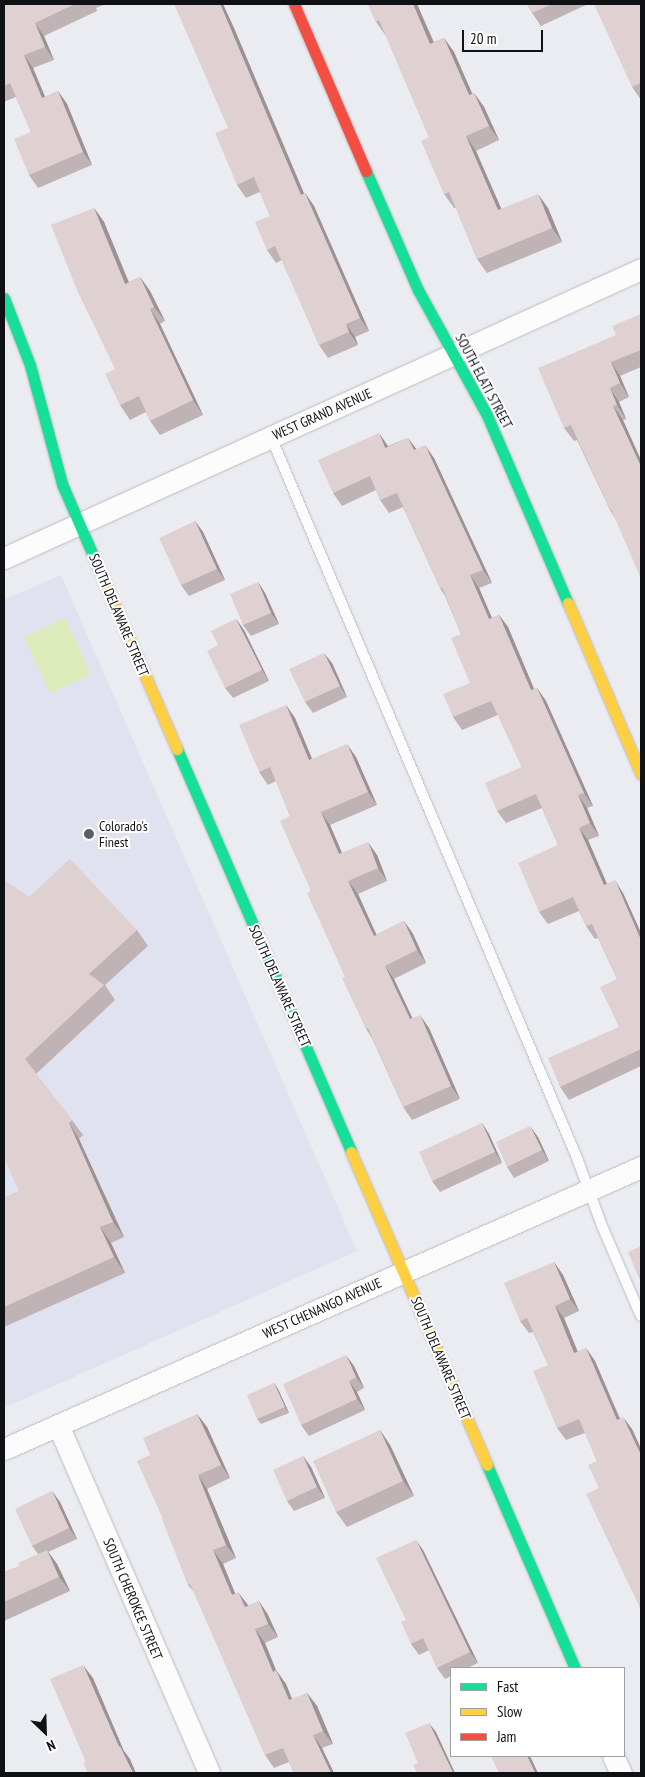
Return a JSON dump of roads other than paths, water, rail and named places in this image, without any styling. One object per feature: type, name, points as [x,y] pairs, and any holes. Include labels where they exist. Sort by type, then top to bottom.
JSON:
[{"type":"street","name":"SOUTH ELATI STREET","points":[[294,4],[418,290],[486,413],[641,774]]},
{"type":"street","name":"WEST GRAND AVENUE","points":[[4,558],[641,269]]},
{"type":"street","name":"SOUTH DELAWARE STREET","points":[[4,298],[30,365],[62,484],[575,1667]]},
{"type":"street","name":"WEST CHENANGO AVENUE","points":[[4,1449],[641,1167]]},
{"type":"street","name":"SOUTH CHEROKEE STREET","points":[[58,1425],[208,1773]]},
{"type":"street","points":[[613,1757],[621,1773]]},
{"type":"lane","points":[[271,437],[590,1190],[602,1226],[641,1316]]},
{"type":"place","name":"Colorado's Finest","points":[[89,834]]}]
